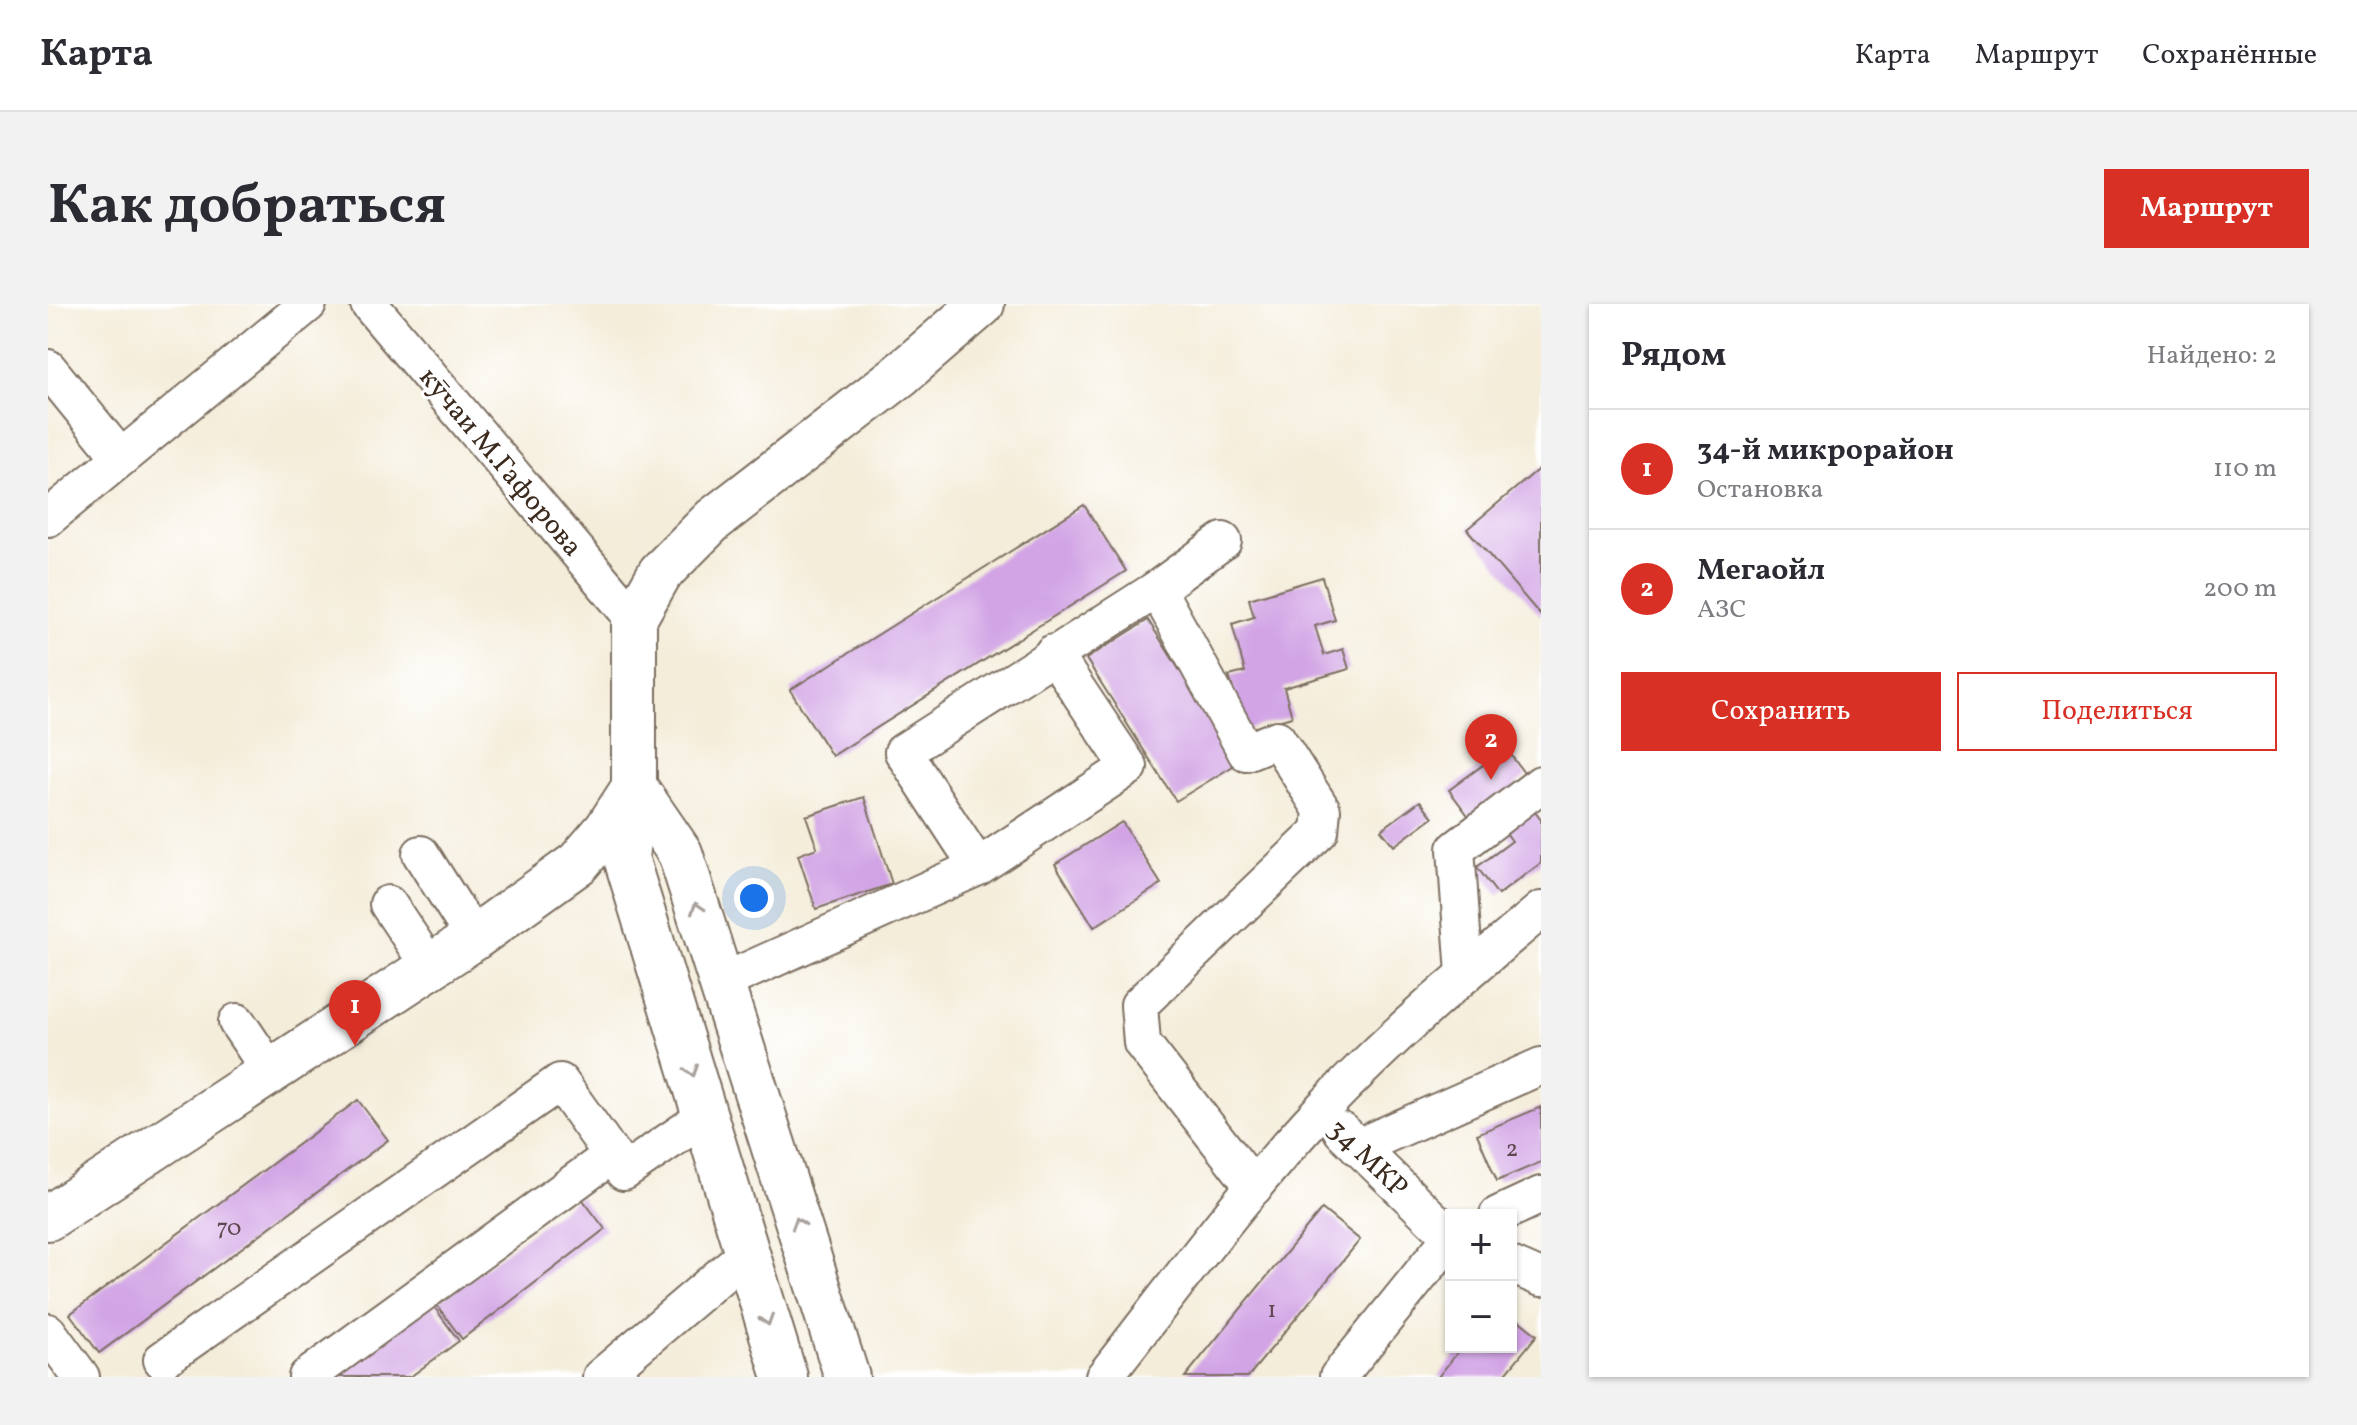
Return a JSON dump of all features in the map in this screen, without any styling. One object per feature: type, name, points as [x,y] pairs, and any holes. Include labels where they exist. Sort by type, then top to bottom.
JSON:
[{"type":"main road","points":[[785,1377],[626,858],[634,786],[634,619],[660,573],[713,520],[900,375],[982,304]]},
{"type":"main road","points":[[48,1218],[474,938],[578,863],[607,829],[634,786]]},
{"type":"main road","points":[[634,786],[680,853],[847,1377]]},
{"type":"main road","points":[[578,863],[622,875],[637,895]]},
{"type":"main road","points":[[668,997],[722,982]]},
{"type":"street","points":[[48,518],[308,304]]},
{"type":"street","name":"кӯчаи М.Гафорова","points":[[369,304],[634,619]]},
{"type":"street","points":[[48,368],[121,458]]},
{"type":"street","points":[[978,867],[903,752],[1157,589],[1223,541]]},
{"type":"street","points":[[1157,589],[1246,752],[1277,739],[1322,810],[1320,831],[1139,1005],[1142,1043],[1254,1187]]},
{"type":"street","points":[[722,982],[978,867],[1129,767],[1053,653]]},
{"type":"street","points":[[1465,974],[1456,849],[1541,784]]},
{"type":"street","points":[[421,854],[474,938]]},
{"type":"street","points":[[388,904],[430,967]]},
{"type":"street","points":[[1104,1377],[1254,1187],[1321,1110],[1465,974],[1541,910]]},
{"type":"street","points":[[1504,941],[1541,941]]},
{"type":"street","points":[[237,1022],[270,1071]]},
{"type":"street","points":[[1358,1147],[1541,1066]]},
{"type":"street","points":[[162,1360],[560,1082],[624,1172],[706,1116]]},
{"type":"street","name":"34 МКР","points":[[1321,1110],[1445,1231]]},
{"type":"street","points":[[307,1377],[612,1155]]},
{"type":"street","points":[[1511,1209],[1541,1195]]},
{"type":"street","points":[[1338,1377],[1445,1244]]},
{"type":"street","points":[[601,1377],[746,1254]]},
{"type":"street","points":[[1517,1268],[1541,1278]]},
{"type":"street","points":[[48,1332],[81,1377]]},
{"type":"building","points":[[1541,467],[1541,616],[1467,529]]},
{"type":"building","points":[[1084,505],[1126,571],[832,756],[790,690]]},
{"type":"building","points":[[1322,577],[1335,620],[1315,626],[1324,655],[1343,649],[1349,669],[1284,688],[1292,717],[1245,730],[1229,676],[1245,672],[1232,624],[1254,617],[1249,599]]},
{"type":"building","points":[[1148,620],[1238,763],[1176,801],[1086,659]]},
{"type":"building","points":[[1506,748],[1526,776],[1515,785],[1541,820],[1541,863],[1498,895],[1477,867],[1512,841],[1486,806],[1470,818],[1449,790]]},
{"type":"building","points":[[864,797],[892,884],[816,909],[798,855],[817,848],[806,816]]},
{"type":"building","points":[[1420,801],[1433,817],[1394,846],[1381,830]]},
{"type":"building","points":[[1122,822],[1161,884],[1094,927],[1055,864]]},
{"type":"building","points":[[358,1100],[388,1140],[99,1353],[70,1314]]},
{"type":"building","points":[[1541,1107],[1541,1162],[1497,1181],[1477,1134]]},
{"type":"building","points":[[580,1196],[605,1229],[462,1339],[436,1304]]},
{"type":"building","points":[[1322,1209],[1360,1240],[1248,1377],[1185,1377]]},
{"type":"building","points":[[430,1301],[459,1341],[410,1377],[327,1377]]},
{"type":"building","points":[[1517,1319],[1537,1335],[1503,1377],[1438,1377],[1457,1353],[1517,1353]]},
{"type":"place","name":"Мегаойл","points":[[1491,780]]},
{"type":"place","name":"34-й микрорайон","points":[[355,1046]]}]
